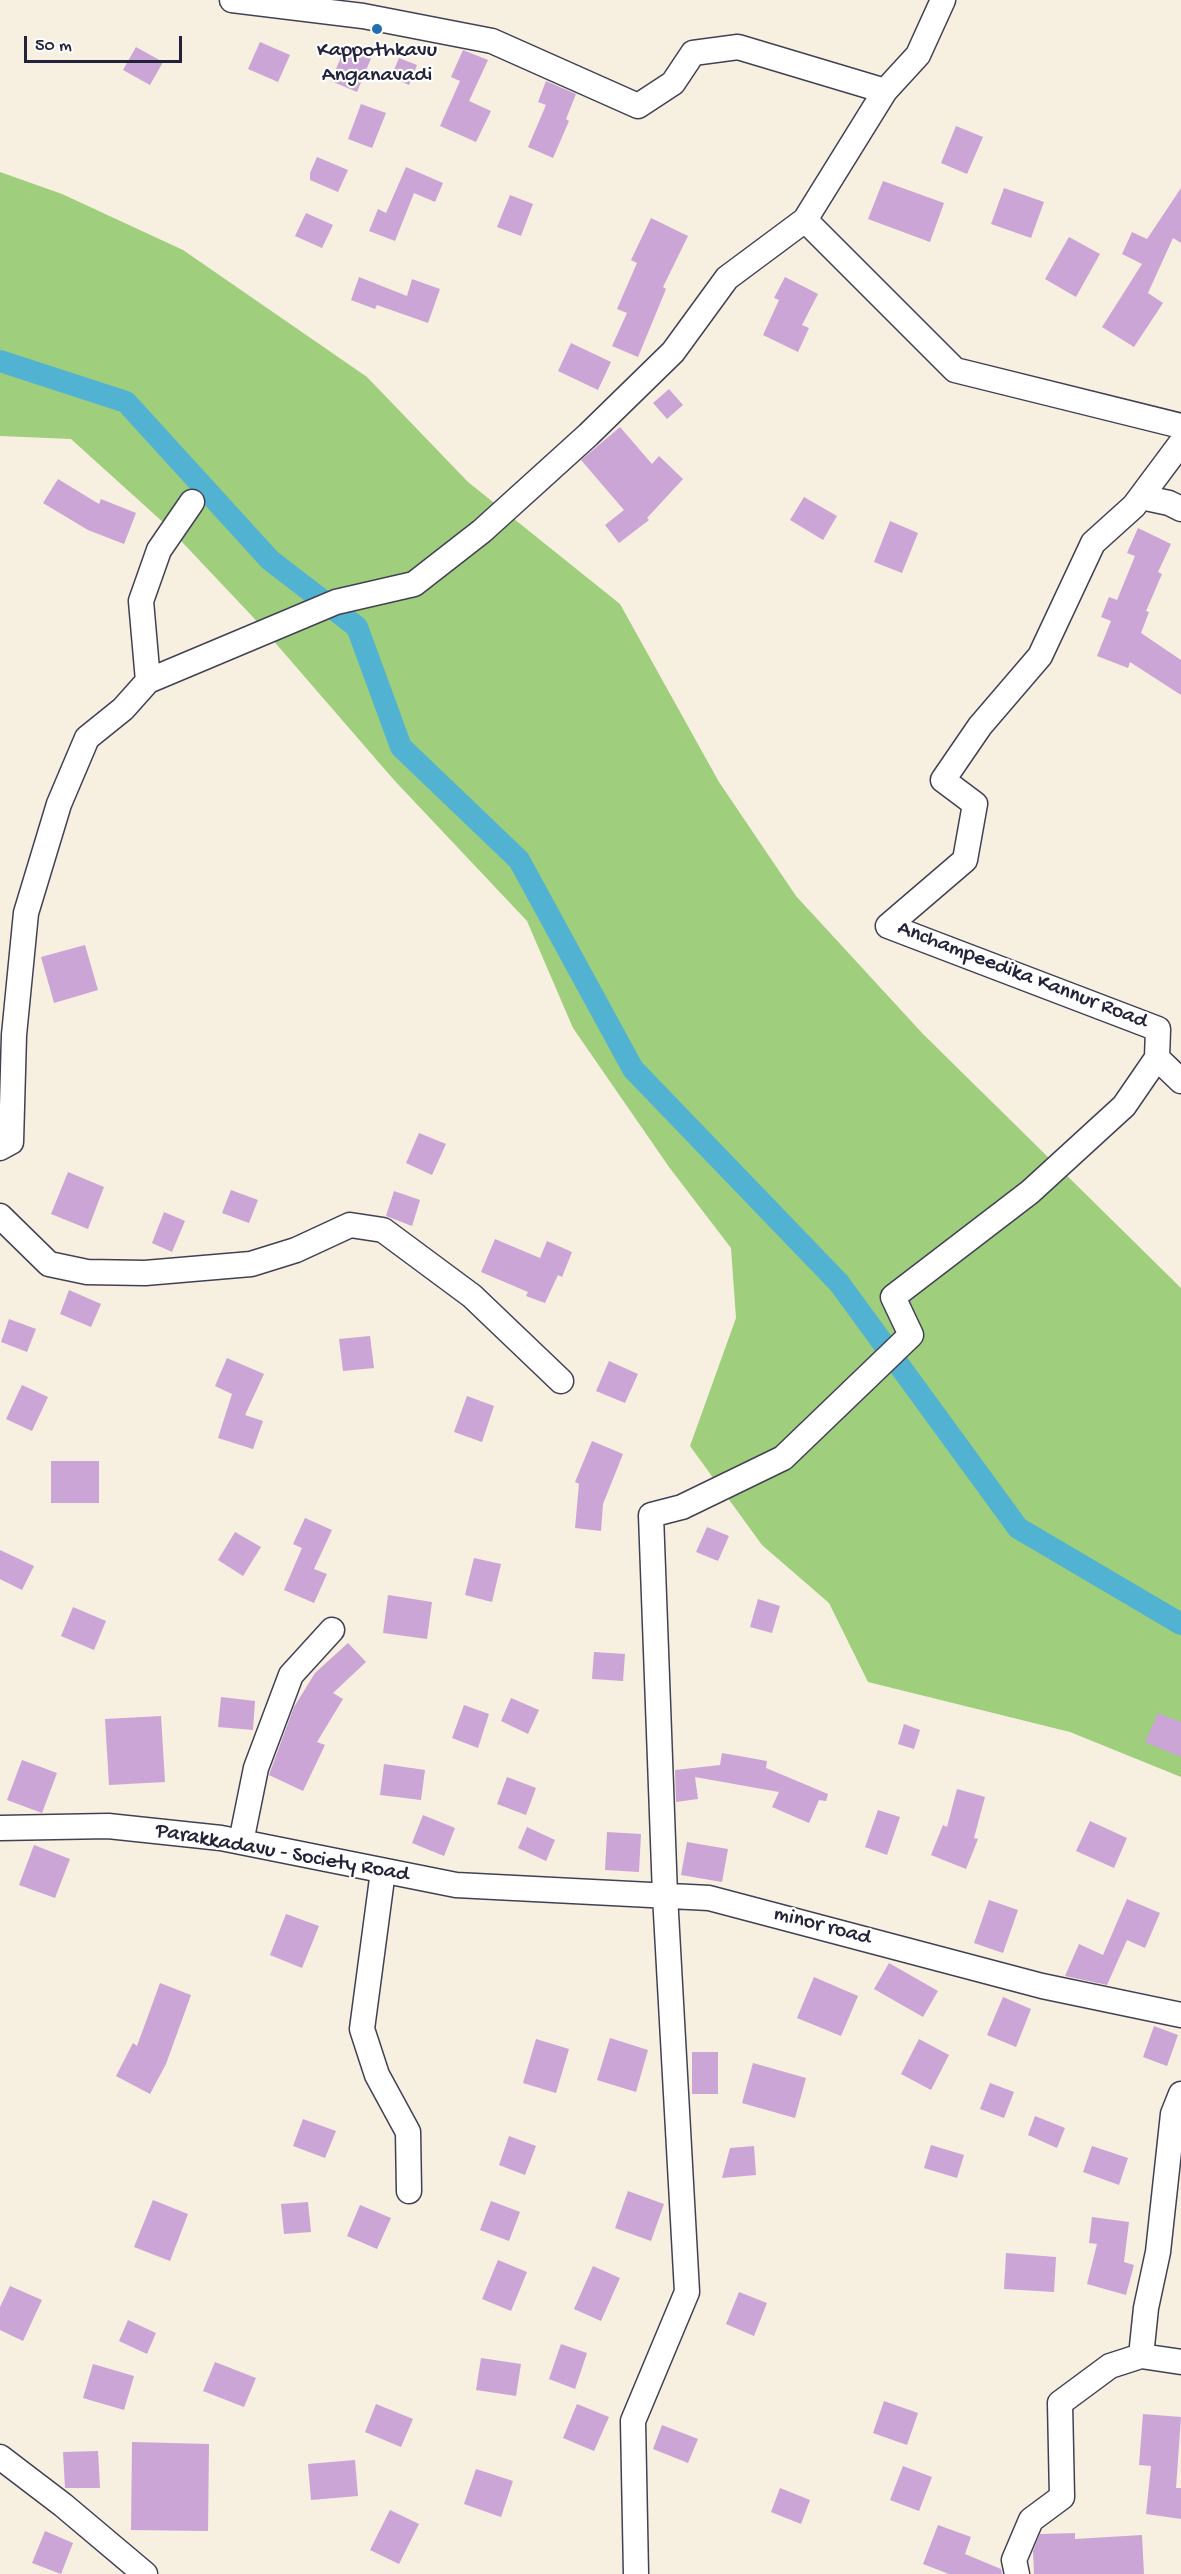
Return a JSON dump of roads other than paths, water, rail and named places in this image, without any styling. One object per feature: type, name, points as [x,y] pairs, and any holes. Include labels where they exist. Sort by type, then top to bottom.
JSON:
[{"type":"street","points":[[232,0],[363,16],[492,41],[638,106],[673,83],[693,53],[738,47],[885,91]]},
{"type":"street","points":[[0,1148],[11,1142],[14,1035],[10,970],[59,804],[87,738],[123,709],[148,681],[329,605],[414,584],[482,531],[588,435],[673,352],[727,278],[806,220],[885,91],[918,55],[943,0]]},
{"type":"street","points":[[806,220],[955,370],[1181,426]]},
{"type":"street","name":"Anchampeedika Kannur Road","points":[[665,1895],[651,1515],[682,1507],[783,1458],[897,1348],[893,1297],[1030,1192],[1124,1106],[1157,1058],[1158,1029],[888,926],[965,860],[975,804],[943,780],[980,726],[1040,656],[1093,543],[1134,506],[1181,443]]},
{"type":"street","points":[[1141,497],[1169,503],[1181,509]]},
{"type":"street","points":[[148,681],[141,601],[159,550],[192,502]]},
{"type":"street","points":[[1157,1058],[1181,1081]]},
{"type":"street","points":[[0,1216],[49,1264],[87,1272],[145,1273],[251,1264],[296,1250],[350,1225],[383,1230],[472,1296],[561,1382]]},
{"type":"street","points":[[241,1842],[256,1768],[291,1675],[332,1630]]},
{"type":"street","name":"Parakkadavu - Society Road","points":[[0,1828],[108,1826],[241,1842],[456,1885]]},
{"type":"street","points":[[383,1871],[362,2030],[377,2075],[408,2132],[409,2191]]},
{"type":"street","name":"minor road","points":[[456,1885],[709,1898],[1042,1986],[1181,2015]]},
{"type":"street","points":[[636,2574],[633,2421],[687,2292],[665,1895]]},
{"type":"street","points":[[1142,2356],[1146,2308],[1158,2252],[1173,2114],[1181,2094]]},
{"type":"street","points":[[1017,2574],[1014,2560],[1031,2520],[1062,2497],[1060,2403],[1110,2366],[1142,2356],[1181,2362]]},
{"type":"street","points":[[0,2457],[63,2505],[145,2574]]},
{"type":"waterway","points":[[0,361],[126,402],[270,560],[357,627],[401,747],[519,860],[633,1069],[839,1283],[1018,1528],[1181,1624]]},
{"type":"place","name":"Kappothkavu Anganavadi","points":[[377,29]]}]
